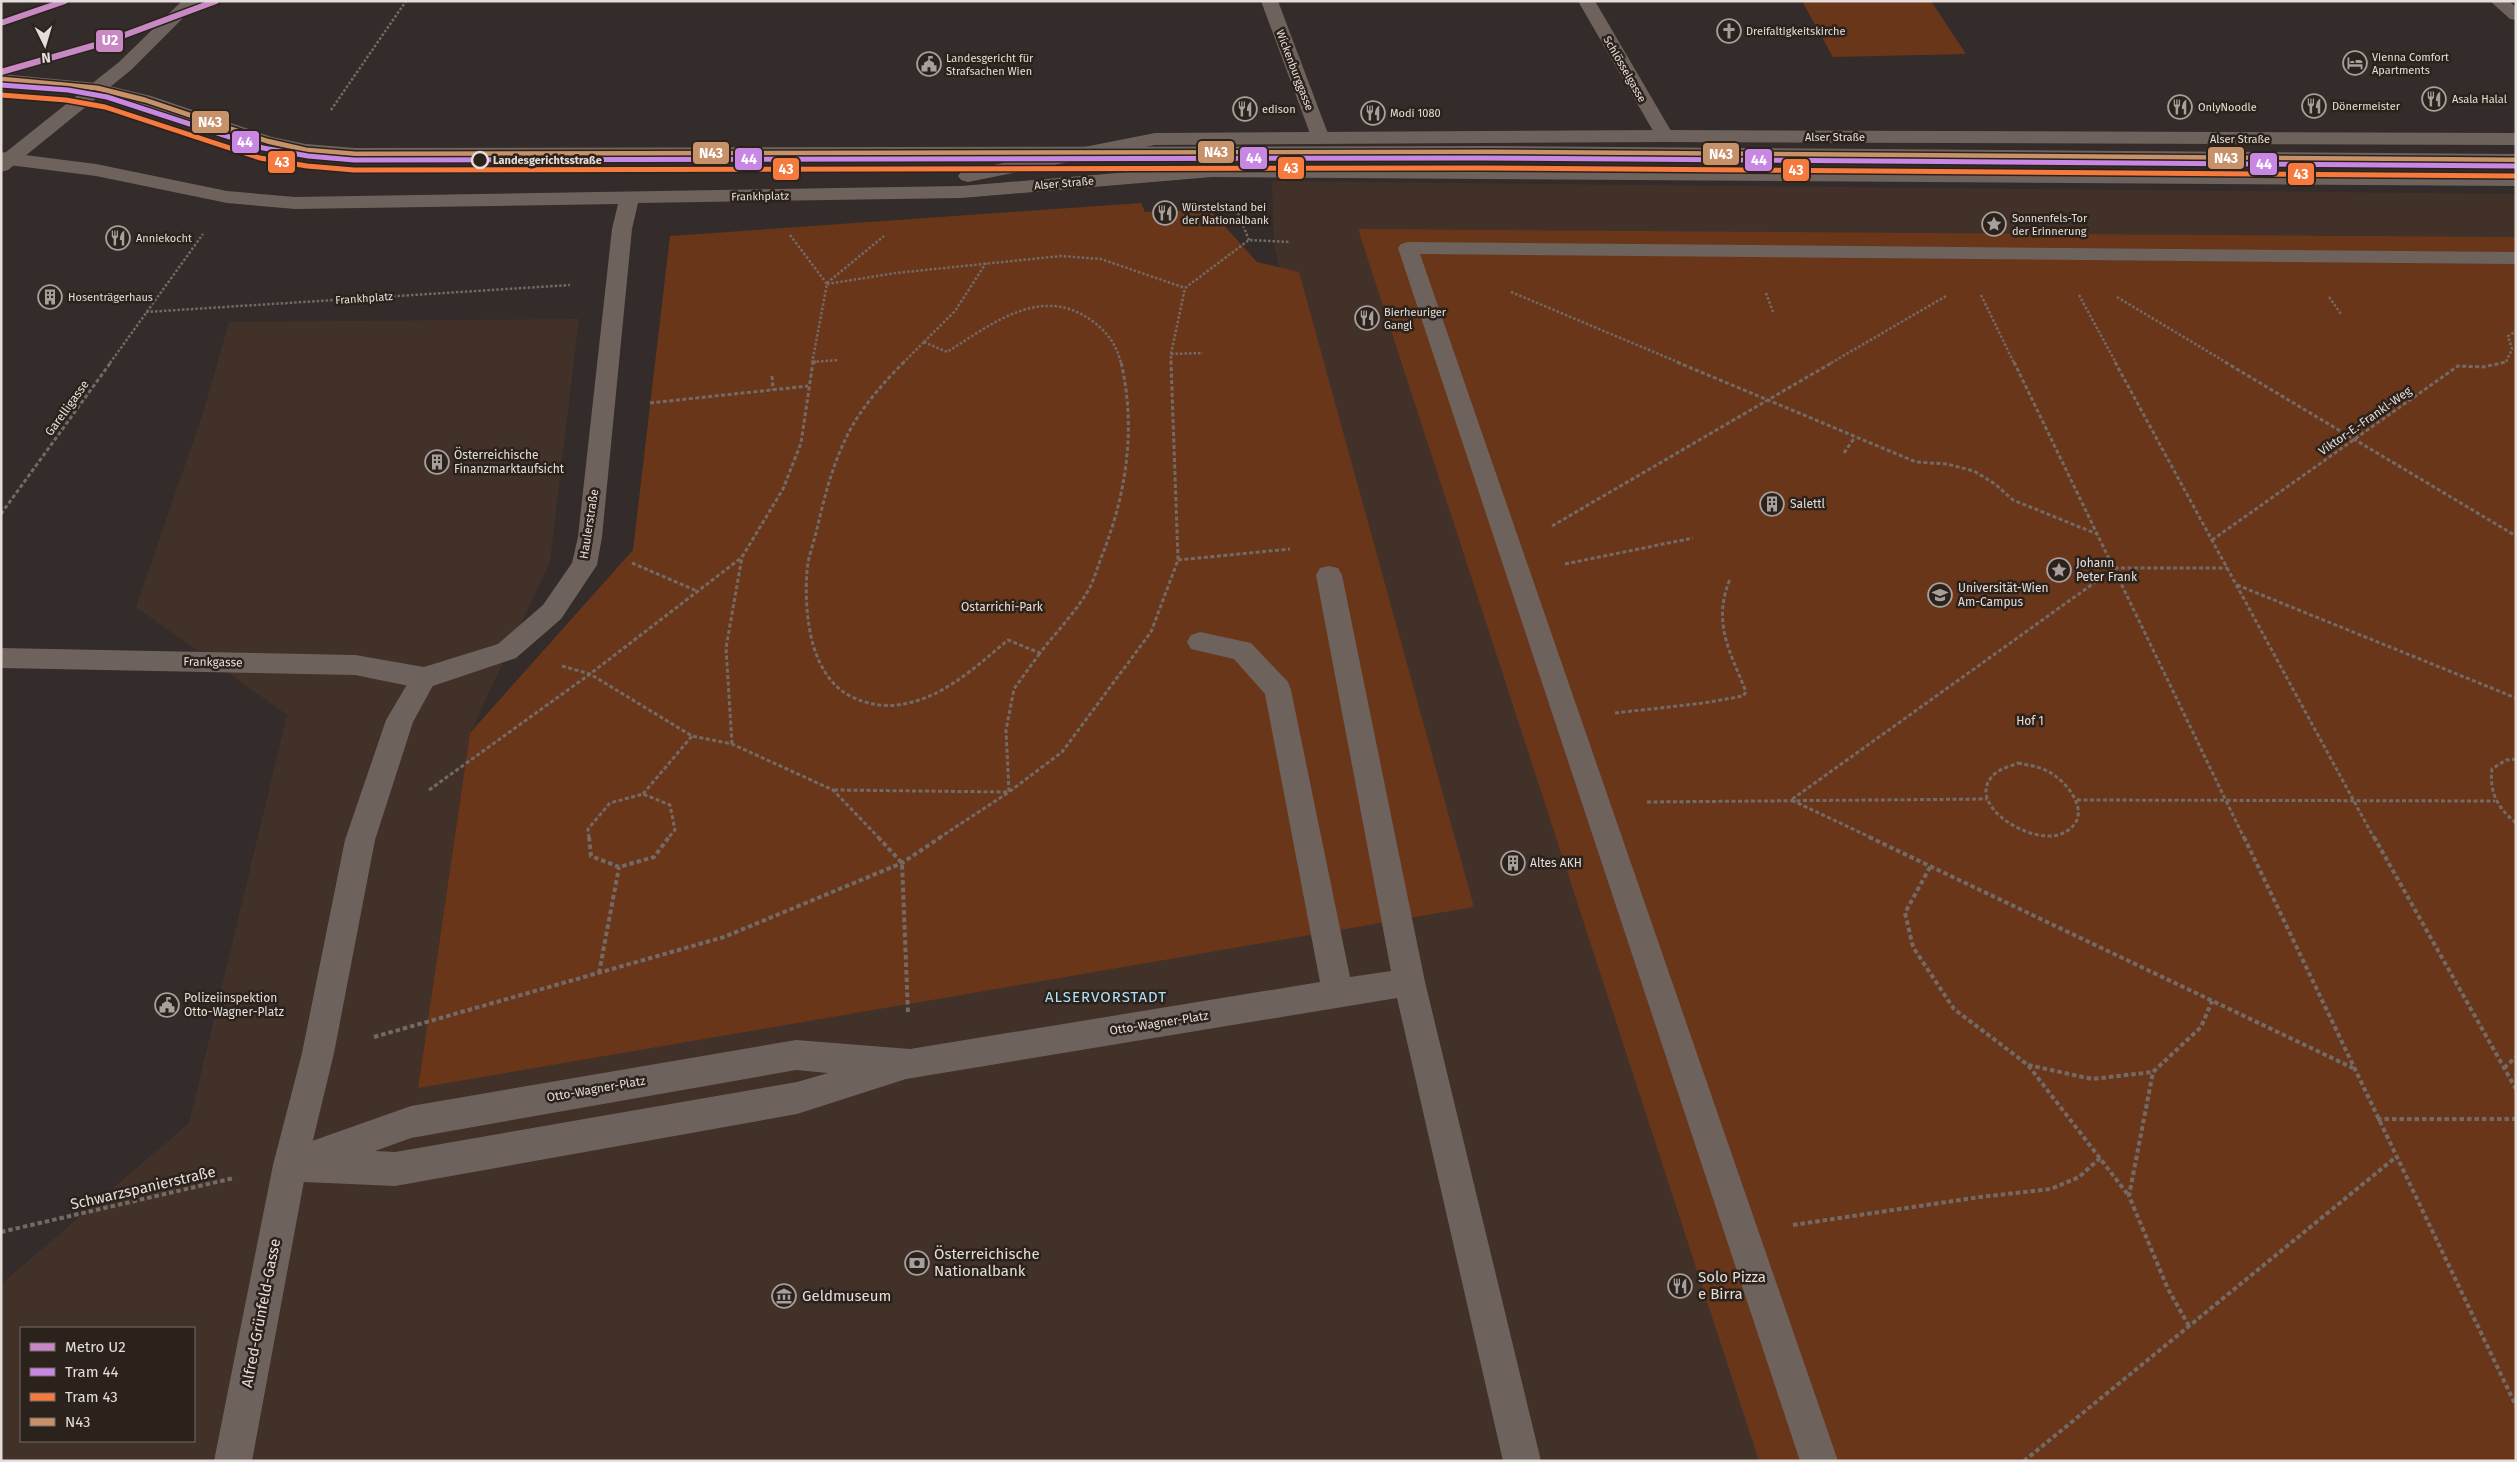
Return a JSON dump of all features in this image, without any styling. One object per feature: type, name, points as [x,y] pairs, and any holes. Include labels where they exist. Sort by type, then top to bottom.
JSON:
[{"type":"street","points":[[3,161],[125,66],[192,1]]},
{"type":"street","name":"Wickenburggasse","points":[[1269,1],[1321,139]]},
{"type":"street","name":"Schlösselgasse","points":[[1586,1],[1665,136]]},
{"type":"street","points":[[2498,1],[2516,15]]},
{"type":"street","points":[[42,81],[90,77],[125,66]]},
{"type":"street","points":[[1,79],[42,81],[97,88],[137,98],[267,141],[306,150],[355,154],[1493,152],[2516,160]]},
{"type":"street","name":"Alser Straße","points":[[1155,139],[1665,136],[2516,139]]},
{"type":"street","name":"Frankhplatz","points":[[891,192],[1155,139]]},
{"type":"street","name":"Frankhplatz","points":[[3,161],[96,170],[227,197],[295,204],[961,192]]},
{"type":"street","name":"Alser Straße","points":[[961,192],[1212,170],[2516,180]]},
{"type":"street","points":[[616,282],[622,229],[629,199]]},
{"type":"street","points":[[1819,1461],[1408,248],[2516,258]]},
{"type":"street","name":"Haulerstraße","points":[[424,678],[507,651],[552,612],[584,564],[590,537],[616,282]]},
{"type":"street","points":[[1329,575],[1409,982],[1522,1461]]},
{"type":"street","points":[[1200,642],[1242,650],[1278,690],[1338,993]]},
{"type":"street","name":"Frankgasse","points":[[1,658],[354,665],[424,678]]},
{"type":"street","points":[[290,1165],[318,1053],[360,840],[400,720],[424,678]]},
{"type":"street","name":"Otto-Wagner-Platz","points":[[290,1165],[395,1169],[797,1098],[910,1064],[1409,982]]},
{"type":"street","name":"Otto-Wagner-Platz","points":[[290,1165],[411,1122],[796,1056],[910,1064]]},
{"type":"street","name":"Alfred-Grünfeld-Gasse","points":[[233,1461],[290,1165]]},
{"type":"path","points":[[328,116],[406,1]]},
{"type":"path","points":[[146,312],[208,227]]},
{"type":"path","points":[[732,744],[726,648],[742,557],[783,489],[802,443],[808,386],[827,284],[891,230]]},
{"type":"path","points":[[788,232],[827,284]]},
{"type":"path","points":[[318,1053],[724,937],[902,863],[1009,792],[1062,752],[1151,632],[1178,560],[1171,354],[1185,288],[1249,240],[1290,242]]},
{"type":"path","points":[[1514,562],[1768,400],[1950,294],[1960,252]]},
{"type":"path","points":[[1960,252],[2115,568],[2353,1069],[2516,1406]]},
{"type":"path","points":[[2056,253],[2108,292],[2516,536]]},
{"type":"path","points":[[2056,253],[2352,799],[2516,1089]]},
{"type":"path","points":[[827,284],[896,273],[1061,256],[1101,260],[1185,288]]},
{"type":"path","points":[[986,263],[955,310],[884,382],[847,434],[825,493],[807,569],[809,633],[820,665],[842,692],[869,705],[900,706],[932,695],[963,677],[1008,640],[1040,653]]},
{"type":"path","name":"Frankhplatz","points":[[146,312],[616,282]]},
{"type":"path","points":[[1507,290],[1916,462],[1947,464],[1974,471],[1995,484],[2013,500],[2097,534]]},
{"type":"path","points":[[924,342],[947,352],[1010,313],[1050,304],[1082,314],[1108,332],[1120,359],[1127,389],[1129,437],[1124,485],[1112,532],[1089,589],[1014,689],[1006,730],[1009,792]]},
{"type":"path","name":"Garelligasse","points":[[1,514],[146,312]]},
{"type":"path","name":"Viktor-E.-Frankl-Weg","points":[[2212,540],[2458,366],[2483,367],[2506,362],[2512,349],[2508,336],[2516,331]]},
{"type":"path","points":[[1171,354],[1203,352]]},
{"type":"path","points":[[812,362],[839,360]]},
{"type":"path","points":[[772,376],[773,390]]},
{"type":"path","points":[[604,408],[808,386]]},
{"type":"path","points":[[1844,453],[1855,437]]},
{"type":"path","points":[[1514,562],[1693,538]]},
{"type":"path","points":[[1178,560],[1293,548],[1299,575],[1329,575]]},
{"type":"path","points":[[424,794],[590,674],[742,557]]},
{"type":"path","points":[[584,564],[629,562],[698,591]]},
{"type":"path","points":[[1791,800],[2115,568],[2227,568]]},
{"type":"path","points":[[1567,718],[1704,704],[1743,696],[1746,692],[1720,624],[1719,609],[1730,579]]},
{"type":"path","points":[[2237,585],[2516,698]]},
{"type":"path","points":[[507,651],[590,674],[692,736],[732,744],[833,790],[902,863],[910,1064]]},
{"type":"path","points":[[644,794],[670,804],[675,830],[654,857],[619,867],[591,856],[588,829],[610,804],[644,794],[692,736]]},
{"type":"path","points":[[2516,758],[2506,760],[2492,769],[2489,783],[2495,801],[2516,822]]},
{"type":"path","points":[[2018,763],[2054,774],[2078,800],[2079,814],[2075,826],[2062,834],[2047,838],[2011,826],[1987,799],[1986,785],[1991,774],[2003,766],[2018,763]]},
{"type":"path","points":[[833,790],[1009,792]]},
{"type":"path","points":[[1596,803],[1987,799]]},
{"type":"path","points":[[2078,800],[2352,799],[2495,801]]},
{"type":"path","points":[[1791,800],[2353,1069]]},
{"type":"path","points":[[1930,866],[1905,913],[1913,947],[1954,1009],[2028,1064],[2128,1196],[2168,1288],[2189,1326]]},
{"type":"path","points":[[599,973],[619,867]]},
{"type":"path","points":[[2128,1196],[2153,1072],[2201,1027],[2212,1001]]},
{"type":"path","points":[[2504,1068],[2516,1057]]},
{"type":"path","points":[[2028,1064],[2092,1079],[2153,1072]]},
{"type":"path","points":[[2377,1119],[2516,1119]]},
{"type":"path","points":[[2024,1461],[2396,1157]]},
{"type":"path","points":[[1742,1233],[1980,1197],[2051,1189],[2079,1177],[2100,1158]]},
{"type":"path","name":"Schwarzspanierstraße","points":[[1,1232],[290,1165]]},
{"type":"shaded area","name":"Universität-Wien Am-Campus","points":[[1272,181],[2516,194],[2516,1461],[1,1461],[1,1284],[189,1123],[287,715],[136,607],[204,410],[229,322],[579,319],[550,562],[470,733],[418,1087],[1445,912],[1274,246]]},
{"type":"green space","points":[[1802,1],[1931,1],[1966,54],[1833,57]]},
{"type":"green space","name":"Ostarrichi-Park","points":[[1141,203],[1145,212],[1210,210],[1257,262],[1299,272],[1474,907],[418,1088],[470,733],[633,550],[670,236]]},
{"type":"green space","name":"Hof 1","points":[[1358,229],[2516,237],[2516,1461],[1759,1461]]},
{"type":"metro line","name":"U2","points":[[1,23],[65,1]]},
{"type":"metro line","name":"U2","points":[[1,72],[106,42],[216,1]]},
{"type":"tram line","name":"44","points":[[1,85],[68,90],[107,97],[263,148],[308,156],[354,160],[1478,158],[2516,166]]},
{"type":"tram line","name":"43","points":[[1,95],[66,100],[105,107],[260,158],[307,166],[354,170],[1478,168],[2516,176]]},
{"type":"transit line","name":"N43","points":[[1,79],[97,88],[145,100],[267,141],[306,150],[355,154],[1493,152],[2516,160]]},
{"type":"place","name":"Dreifaltigkeitskirche","points":[[1729,31]]},
{"type":"place","name":"Vienna Comfort Apartments","points":[[2355,63]]},
{"type":"place","name":"Landesgericht für Strafsachen Wien","points":[[929,64]]},
{"type":"place","name":"Asala Halal","points":[[2434,99]]},
{"type":"place","name":"Dönermeister","points":[[2314,106]]},
{"type":"place","name":"OnlyNoodle","points":[[2180,107]]},
{"type":"place","name":"edison","points":[[1245,109]]},
{"type":"place","name":"Modi 1080","points":[[1373,113]]},
{"type":"place","name":"Landesgerichtsstraße","points":[[480,160]]},
{"type":"place","name":"Würstelstand bei der Nationalbank","points":[[1165,213]]},
{"type":"place","name":"Sonnenfels-Tor der Erinnerung","points":[[1994,224]]},
{"type":"place","name":"Anniekocht","points":[[118,238]]},
{"type":"place","name":"Hosenträgerhaus","points":[[50,297]]},
{"type":"place","name":"Bierheuriger Gangl","points":[[1367,318]]},
{"type":"place","name":"Österreichische Finanzmarktaufsicht","points":[[437,462]]},
{"type":"place","name":"Salettl","points":[[1772,504]]},
{"type":"place","name":"Johann Peter Frank","points":[[2059,570]]},
{"type":"place","name":"Universität-Wien Am-Campus","points":[[1940,595]]},
{"type":"place","name":"Altes AKH","points":[[1513,863]]},
{"type":"place","name":"Polizeiinspektion Otto-Wagner-Platz","points":[[167,1005]]},
{"type":"place","name":"Österreichische Nationalbank","points":[[917,1263]]},
{"type":"place","name":"Solo Pizza e Birra","points":[[1680,1286]]},
{"type":"place","name":"Geldmuseum","points":[[784,1296]]},
{"type":"district","name":"ALSERVORSTADT","points":[[1106,997]]}]
